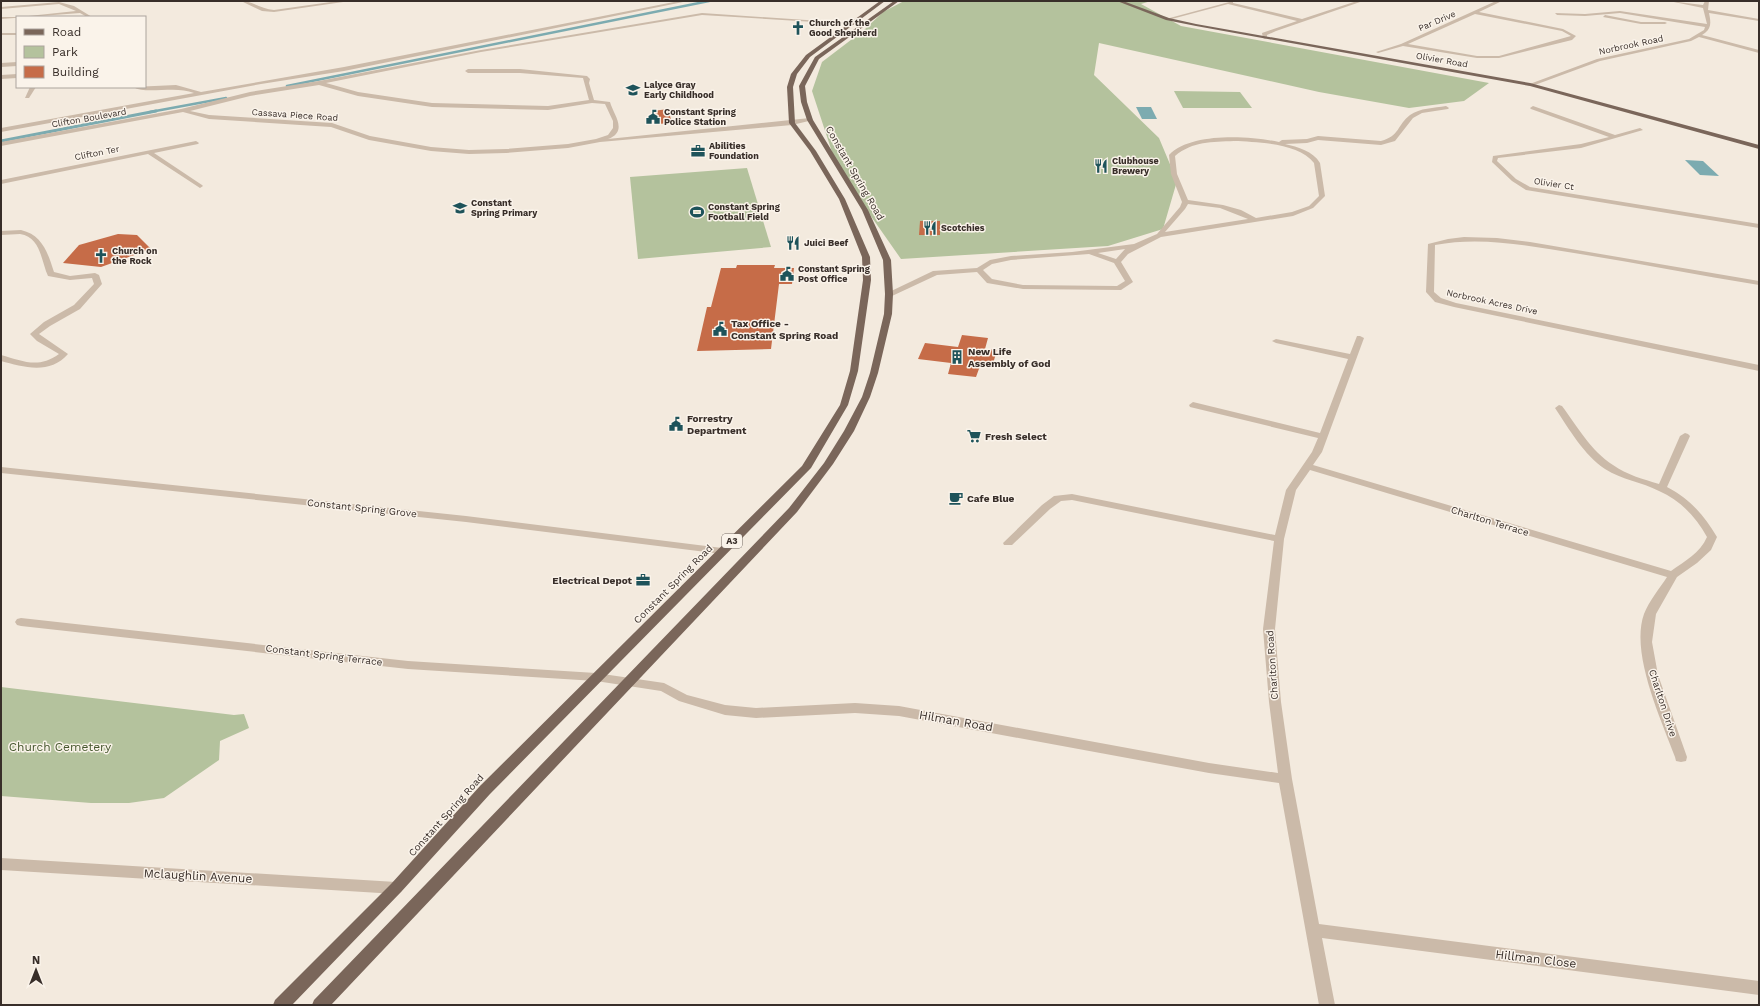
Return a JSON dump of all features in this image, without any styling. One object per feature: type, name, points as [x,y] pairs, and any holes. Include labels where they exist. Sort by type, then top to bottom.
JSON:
[{"type":"main road","name":"Constant Spring Road","points":[[320,1005],[793,510],[828,464],[849,431],[866,397],[874,373],[888,314],[888,260],[868,217],[810,120],[804,102],[802,86],[817,58],[883,1]]},
{"type":"main road","name":"Constant Spring Road","points":[[281,1005],[396,888],[485,790],[806,468],[844,405],[854,371],[867,280],[866,257],[842,199],[813,151],[792,124],[790,87],[794,74],[808,56],[897,1]]},
{"type":"main road","name":"Olivier Road","points":[[1120,1],[1168,19],[1265,38],[1530,85],[1759,147]]},
{"type":"street","points":[[243,1],[264,10],[274,11],[348,1]]},
{"type":"street","points":[[1,130],[261,82],[344,69],[686,1]]},
{"type":"street","points":[[1168,19],[1234,1]]},
{"type":"street","points":[[1265,38],[1264,34],[1269,32],[1361,1]]},
{"type":"street","name":"Par Drive","points":[[1378,52],[1403,44],[1500,1]]},
{"type":"street","points":[[1671,1],[1759,20]]},
{"type":"street","points":[[1557,14],[1596,14],[1620,12],[1708,26],[1705,9],[1707,1]]},
{"type":"street","points":[[1227,3],[1303,21]]},
{"type":"street","points":[[1,8],[60,4],[72,7],[88,16]]},
{"type":"street","points":[[33,16],[82,12]]},
{"type":"street","points":[[1403,44],[1490,58],[1574,36],[1563,30],[1475,13]]},
{"type":"street","name":"Clifton Boulevard","points":[[1,144],[181,111],[250,94],[319,83],[481,50],[632,24],[702,14],[858,24]]},
{"type":"street","points":[[1596,14],[1651,24],[1663,24],[1673,20]]},
{"type":"street","points":[[1,18],[16,17]]},
{"type":"street","name":"Norbrook Road","points":[[1530,85],[1599,60],[1691,40],[1706,31],[1708,26]]},
{"type":"street","points":[[1,34],[16,34]]},
{"type":"street","points":[[1699,36],[1759,52]]},
{"type":"street","points":[[1,65],[16,64]]},
{"type":"street","points":[[319,83],[358,94],[432,105],[548,108],[592,101],[586,83],[587,79],[585,77],[520,70],[468,71]]},
{"type":"street","points":[[1,77],[16,76]]},
{"type":"street","points":[[146,87],[179,86],[191,88],[202,94]]},
{"type":"street","points":[[27,97],[33,88]]},
{"type":"street","name":"Cassava Piece Road","points":[[592,101],[608,103],[608,106],[616,121],[616,128],[610,136],[596,141]]},
{"type":"street","points":[[1158,235],[1183,208],[1185,202],[1174,174],[1172,155],[1186,145],[1213,140],[1272,142],[1308,141],[1318,138],[1368,142],[1389,141],[1393,140],[1411,117],[1420,112],[1446,108]]},
{"type":"street","points":[[1533,108],[1615,137],[1640,130]]},
{"type":"street","name":"Cassava Piece Road","points":[[181,111],[188,110],[209,117],[267,122],[332,125],[369,138],[431,149],[469,152],[506,151],[568,146],[596,141],[792,124],[810,120]]},
{"type":"street","name":"Olivier Ct","points":[[1615,137],[1581,146],[1495,157],[1494,161],[1513,180],[1528,189],[1759,226]]},
{"type":"street","points":[[1306,153],[1306,144],[1308,141]]},
{"type":"street","points":[[1118,262],[1125,252],[1158,235],[1293,214],[1311,207],[1322,196],[1321,179],[1316,161],[1306,153],[1272,142]]},
{"type":"street","name":"Clifton Ter","points":[[1,182],[196,143]]},
{"type":"street","points":[[148,152],[200,186]]},
{"type":"street","points":[[1185,202],[1200,203],[1238,211],[1255,220]]},
{"type":"street","points":[[1,233],[24,233],[34,240],[43,248],[51,274],[70,278],[95,275],[98,284],[77,307],[47,324],[34,334],[38,339],[56,347],[64,354],[56,361],[40,366],[29,366],[1,358]]},
{"type":"street","name":"Norbrook Acres Drive","points":[[1759,283],[1524,244],[1474,239],[1450,240],[1432,244],[1430,292],[1438,300],[1454,305],[1759,368]]},
{"type":"street","points":[[889,294],[936,273],[978,270],[990,262],[1011,258],[1089,252],[1136,246]]},
{"type":"street","points":[[978,270],[990,281],[1024,287],[1118,288],[1130,282],[1118,262],[1089,252]]},
{"type":"street","name":"Charlton Road","points":[[1327,1005],[1286,779],[1275,702],[1269,629],[1279,539],[1291,490],[1317,452],[1360,338]]},
{"type":"street","points":[[1276,341],[1352,358]]},
{"type":"street","points":[[1192,405],[1322,436]]},
{"type":"street","points":[[1559,408],[1589,450],[1603,463],[1617,472],[1662,488],[1685,436]]},
{"type":"street","name":"Charlton Terrace","points":[[1307,466],[1673,575]]},
{"type":"street","name":"Constant Spring Grove","points":[[1,470],[466,519],[722,551]]},
{"type":"street","name":"Charlton Drive","points":[[1662,488],[1679,497],[1693,510],[1712,536],[1707,548],[1693,561],[1673,575],[1650,614],[1646,642],[1652,675],[1681,757]]},
{"type":"street","points":[[1008,542],[1058,498],[1072,497],[1279,539]]},
{"type":"street","name":"Constant Spring Terrace","points":[[21,622],[408,666],[596,677],[627,682]]},
{"type":"street","name":"Hilman Road","points":[[627,682],[664,687],[683,698],[724,710],[756,713],[855,708],[899,711],[1209,768],[1286,779]]},
{"type":"street","name":"Mclaughlin Avenue","points":[[1,864],[396,888]]},
{"type":"street","name":"Hillman Close","points":[[1314,930],[1759,988]]},
{"type":"green space","points":[[904,1],[1151,1],[1141,4],[1181,26],[1489,83],[1464,101],[1409,108],[1319,92],[1099,43],[1094,75],[1159,138],[1177,181],[1163,229],[1108,246],[901,259],[847,182],[833,155],[812,91],[822,62],[864,30],[883,12]]},
{"type":"green space","points":[[1174,91],[1240,92],[1252,108],[1183,108]]},
{"type":"green space","name":"Constant Spring Football Field","points":[[747,168],[771,247],[638,259],[630,177]]},
{"type":"green space","name":"Church Cemetery","points":[[1,687],[234,715],[244,714],[249,728],[220,741],[219,760],[164,798],[129,803],[91,803],[1,796]]},
{"type":"water","points":[[1136,107],[1151,107],[1157,119],[1142,119]]},
{"type":"water","points":[[1685,160],[1703,161],[1719,176],[1700,175]]},
{"type":"building","points":[[668,109],[672,123],[657,124],[653,111]]},
{"type":"building","name":"Scotchies","points":[[920,221],[940,221],[940,235],[919,235]]},
{"type":"building","name":"Church on the Rock","points":[[118,234],[137,235],[151,249],[101,267],[63,263],[79,245]]},
{"type":"building","points":[[737,265],[775,265],[774,268],[794,268],[792,284],[779,284],[771,349],[697,351],[707,307],[711,307],[721,268],[736,268]]},
{"type":"building","name":"New Life Assembly of God","points":[[962,335],[988,338],[985,349],[997,350],[992,367],[980,366],[976,377],[948,374],[951,363],[918,359],[925,343],[958,347]]},
{"type":"waterway","points":[[287,86],[709,1]]},
{"type":"waterway","points":[[150,112],[226,98]]},
{"type":"waterway","points":[[1,141],[156,111]]},
{"type":"place","name":"Church of the Good Shepherd","points":[[798,28]]},
{"type":"place","name":"Lalyce Gray Early Childhood","points":[[633,90]]},
{"type":"place","name":"Constant Spring Police Station","points":[[653,117]]},
{"type":"place","name":"Abilities Foundation","points":[[698,151]]},
{"type":"place","name":"Clubhouse Brewery","points":[[1101,166]]},
{"type":"place","name":"Constant Spring Primary","points":[[460,208]]},
{"type":"place","name":"Constant Spring Football Field","points":[[697,212]]},
{"type":"place","name":"Scotchies","points":[[930,228]]},
{"type":"place","name":"Juici Beef","points":[[793,243]]},
{"type":"place","name":"Church on the Rock","points":[[101,256]]},
{"type":"place","name":"Constant Spring Post Office","points":[[787,274]]},
{"type":"place","name":"Tax Office - Constant Spring Road","points":[[720,329]]},
{"type":"place","name":"New Life Assembly of God","points":[[957,357]]},
{"type":"place","name":"Forrestry Department","points":[[676,424]]},
{"type":"place","name":"Fresh Select","points":[[974,436]]},
{"type":"place","name":"Cafe Blue","points":[[956,498]]},
{"type":"place","name":"Electrical Depot","points":[[643,580]]}]
